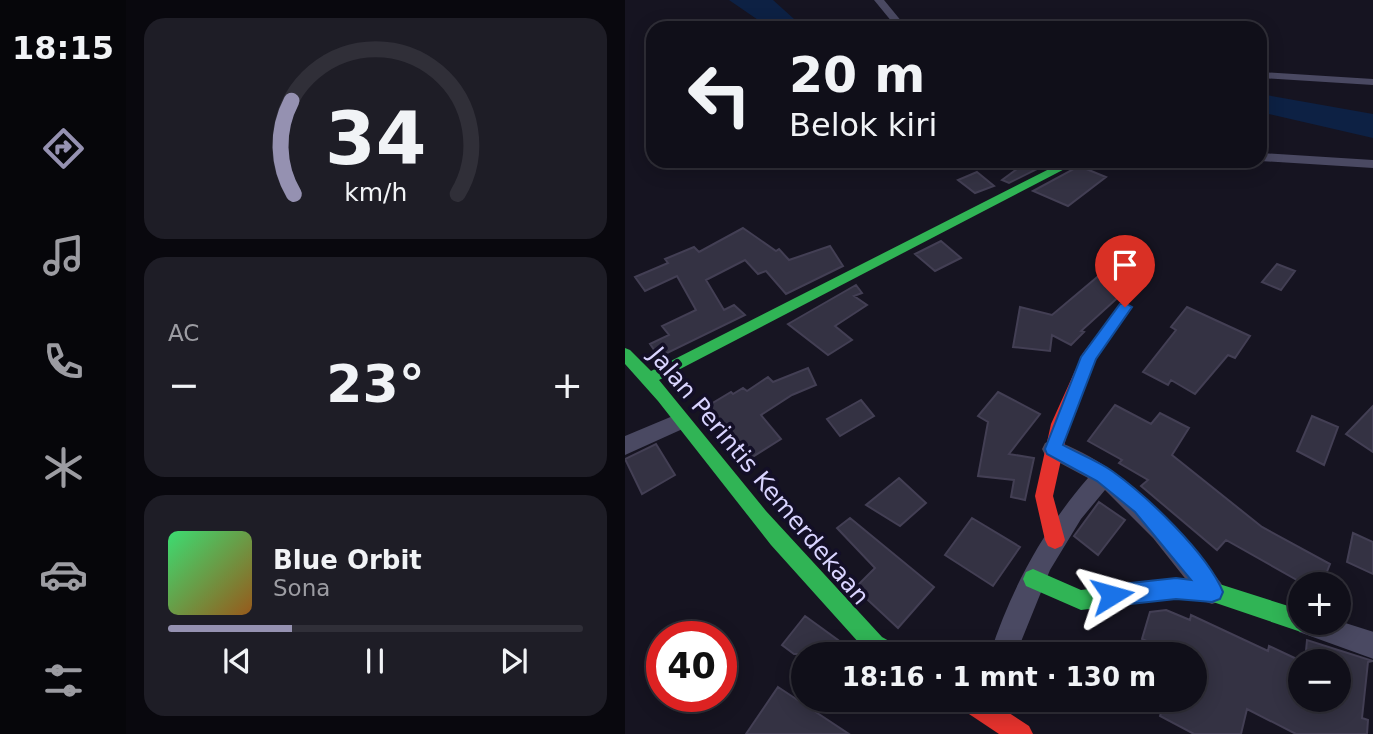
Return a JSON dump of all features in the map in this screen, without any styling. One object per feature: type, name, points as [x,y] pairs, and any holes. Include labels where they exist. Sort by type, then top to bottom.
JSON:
[{"type":"street","points":[[879,0],[896,21]]},
{"type":"street","points":[[1267,75],[1373,82]]},
{"type":"street","points":[[1267,157],[1373,164]]},
{"type":"street","points":[[650,378],[1060,168]]},
{"type":"street","points":[[1055,540],[1044,496],[1053,449],[1088,357],[1125,307]]},
{"type":"street","name":"Jalan Perintis Kemerdekaan","points":[[627,361],[650,378],[680,421],[770,531],[871,642]]},
{"type":"street","points":[[625,446],[680,421]]},
{"type":"street","points":[[1053,449],[1104,475],[1142,506],[1184,554],[1212,592]]},
{"type":"street","points":[[1008,642],[1033,579],[1055,540],[1104,475]]},
{"type":"street","points":[[1033,579],[1081,600],[1126,592],[1176,588],[1212,592],[1288,617]]},
{"type":"street","points":[[1342,635],[1373,646]]},
{"type":"water","points":[[729,0],[773,0],[796,21],[760,21]]},
{"type":"water","points":[[1267,95],[1373,114],[1373,138],[1267,114]]},
{"type":"building","points":[[1018,168],[1039,168],[1009,183],[1002,180]]},
{"type":"building","points":[[1075,168],[1084,168],[1106,177],[1068,206],[1033,191]]},
{"type":"building","points":[[977,172],[994,186],[975,193],[958,180]]},
{"type":"building","points":[[743,228],[776,251],[779,249],[789,260],[830,246],[843,266],[786,294],[766,271],[758,274],[745,260],[706,280],[724,310],[734,305],[745,315],[659,357],[650,344],[669,335],[662,326],[696,310],[677,276],[645,291],[635,277],[668,263],[665,259],[694,247],[699,252]]},
{"type":"building","points":[[941,241],[961,258],[935,271],[915,254]]},
{"type":"building","points":[[1277,264],[1295,271],[1281,290],[1262,282]]},
{"type":"building","points":[[1108,268],[1135,282],[1081,331],[1084,332],[1071,345],[1052,335],[1050,351],[1013,347],[1020,307],[1052,315]]},
{"type":"building","points":[[856,285],[862,293],[854,296],[867,305],[835,326],[852,340],[828,355],[788,324]]},
{"type":"building","points":[[1187,307],[1250,336],[1235,358],[1228,355],[1195,394],[1171,380],[1168,385],[1143,372],[1176,330],[1171,327]]},
{"type":"building","points":[[808,368],[816,385],[792,395],[761,415],[781,439],[743,463],[727,441],[734,437],[706,407],[731,392],[733,394],[743,388],[747,391],[768,377],[773,382]]},
{"type":"building","points":[[998,392],[1040,414],[1009,454],[1034,458],[1025,500],[1011,497],[1014,480],[978,476],[988,422],[978,416]]},
{"type":"building","points":[[861,400],[874,416],[840,436],[827,419]]},
{"type":"building","points":[[1115,405],[1151,424],[1160,413],[1189,428],[1172,455],[1262,527],[1330,564],[1327,572],[1288,572],[1288,575],[1226,540],[1217,550],[1141,486],[1148,480],[1119,463],[1122,460],[1088,441]]},
{"type":"building","points":[[1373,406],[1373,452],[1346,434]]},
{"type":"building","points":[[1312,416],[1338,427],[1324,465],[1297,451]]},
{"type":"building","points":[[656,444],[675,475],[642,494],[625,459]]},
{"type":"building","points":[[899,478],[926,503],[900,526],[866,505]]},
{"type":"building","points":[[1099,502],[1125,520],[1098,555],[1074,536]]},
{"type":"building","points":[[850,518],[934,587],[898,628],[855,588],[875,568],[837,528]]},
{"type":"building","points":[[972,518],[1020,547],[993,586],[945,555]]},
{"type":"building","points":[[1353,533],[1373,542],[1373,574],[1347,562]]},
{"type":"building","points":[[1166,610],[1190,620],[1191,615],[1268,651],[1269,646],[1288,655],[1288,712],[1351,712],[1351,654],[1373,661],[1368,662],[1362,718],[1368,720],[1367,734],[1296,734],[1247,709],[1241,734],[1194,734],[1160,716],[1161,712],[1207,712],[1207,642],[1149,642],[1142,639],[1150,612]]},
{"type":"building","points":[[805,616],[838,640],[791,642],[791,652],[782,645]]},
{"type":"building","points":[[1307,640],[1335,649],[1306,649]]},
{"type":"building","points":[[778,687],[791,696],[791,712],[816,712],[849,734],[746,734]]},
{"type":"traffic: fast","points":[[650,378],[1060,168]]},
{"type":"traffic: fast","points":[[625,354],[676,412],[760,517],[871,642]]},
{"type":"traffic: fast","points":[[1033,579],[1081,600],[1176,588],[1213,592],[1288,617]]},
{"type":"traffic: jam","points":[[1055,540],[1044,496],[1060,424],[1088,357],[1125,308]]},
{"type":"traffic: jam","points":[[987,712],[1021,734]]},
{"type":"route","points":[[1112,595],[1176,588],[1212,592],[1184,554],[1142,506],[1104,475],[1053,449],[1060,424],[1088,357],[1125,307]]}]
